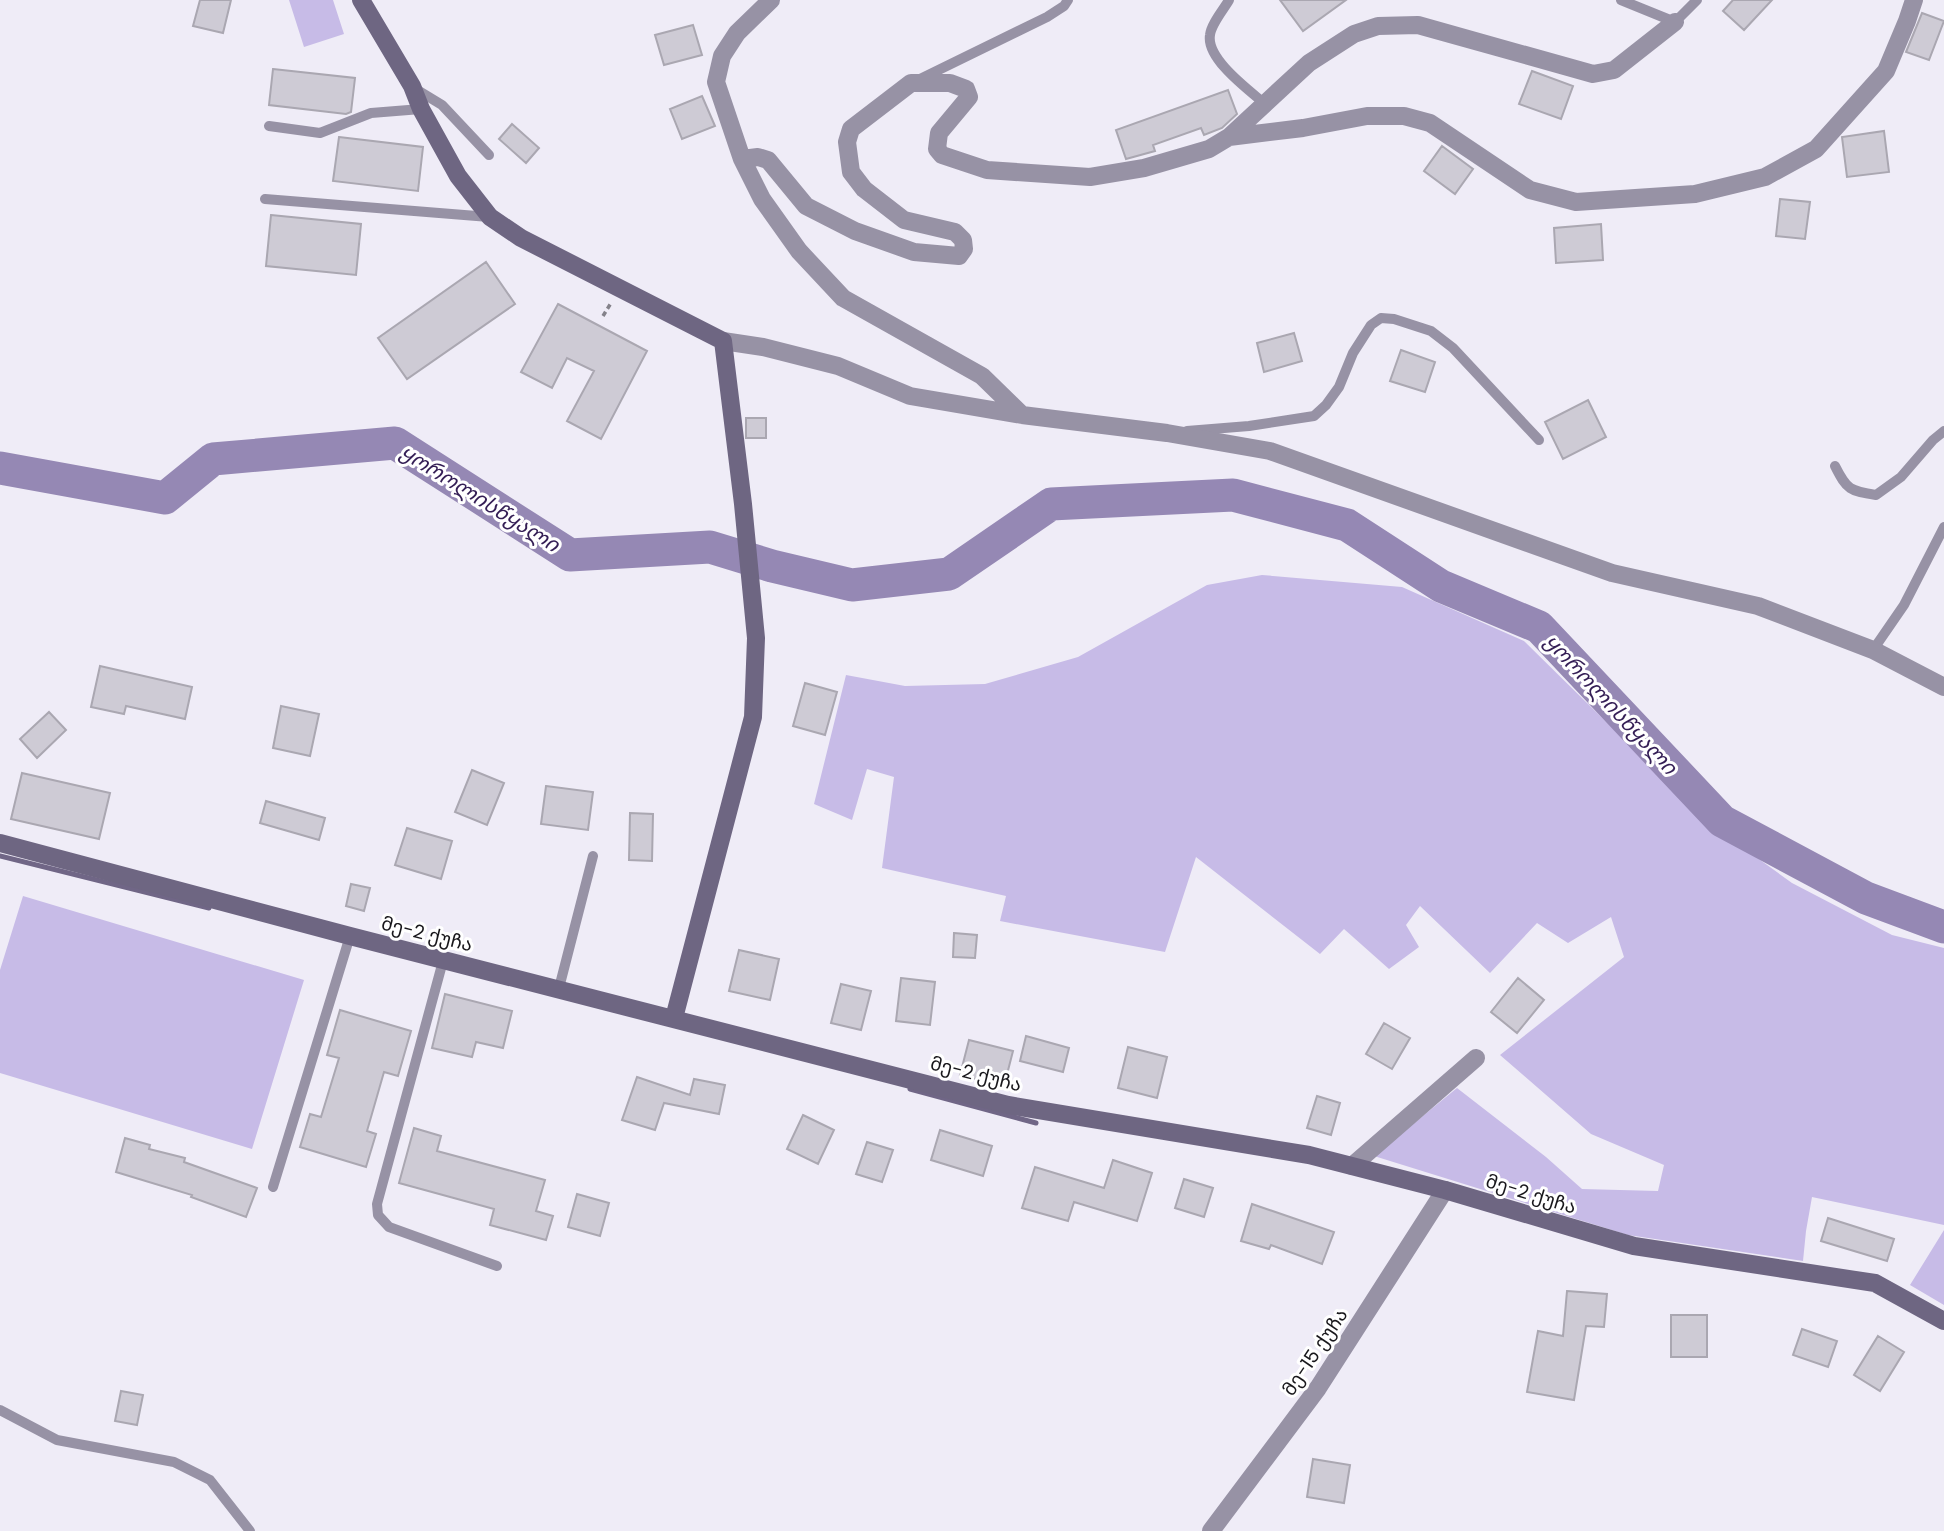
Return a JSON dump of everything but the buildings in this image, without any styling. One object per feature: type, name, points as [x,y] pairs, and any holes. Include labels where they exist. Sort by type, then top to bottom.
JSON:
[{"type":"street","points":[[771,0],[737,33],[722,56],[716,82],[742,159],[762,199],[799,251],[843,298],[982,376],[1022,415]]},
{"type":"street","points":[[1229,137],[1303,128],[1367,116],[1404,116],[1430,123],[1530,190],[1576,202],[1695,194],[1765,177],[1816,149],[1886,71],[1914,0]]},
{"type":"street","points":[[367,2],[458,176],[490,217],[521,238],[723,341],[763,347],[838,366],[910,396],[1022,415],[1167,433],[1270,451],[1612,573],[1758,606],[1872,650],[1944,687]]},
{"type":"street","points":[[742,159],[758,157],[768,160],[806,206],[855,231],[914,252],[959,256],[964,249],[963,240],[956,232],[904,220],[864,189],[851,172],[847,142],[851,129],[911,83],[950,83],[967,89],[968,97],[939,133],[937,149],[942,155],[987,170],[1090,177],[1144,168],[1209,149],[1229,137],[1309,63],[1354,34],[1378,26],[1418,25],[1593,74],[1614,70],[1675,22]]},
{"type":"street","points":[[674,1018],[753,717],[756,638],[723,341]]},
{"type":"street","name":"მე-2 ქუჩა","points":[[0,843],[443,961],[559,988],[1008,1105],[1308,1155],[1445,1190],[1634,1247],[1875,1283],[1944,1321]]},
{"type":"street","points":[[1352,1166],[1476,1058]]},
{"type":"street","name":"მე-15 ქუჩა","points":[[1211,1531],[1318,1388],[1445,1190]]},
{"type":"lane","points":[[911,83],[1047,17],[1064,6],[1068,0]]},
{"type":"lane","points":[[1229,0],[1210,34],[1212,48],[1229,73],[1265,104]]},
{"type":"lane","points":[[1621,0],[1675,22],[1697,0]]},
{"type":"lane","points":[[412,86],[442,105],[489,155]]},
{"type":"lane","points":[[269,126],[320,133],[371,113],[421,109]]},
{"type":"lane","points":[[265,199],[490,217]]},
{"type":"lane","points":[[1167,433],[1249,426],[1314,416],[1339,387],[1353,353],[1371,325],[1381,318],[1394,319],[1431,331],[1453,348],[1539,440]]},
{"type":"lane","points":[[1835,466],[1844,485],[1853,491],[1876,495],[1901,477],[1944,431]]},
{"type":"lane","points":[[1872,650],[1905,605],[1944,527]]},
{"type":"lane","points":[[559,988],[593,856]]},
{"type":"lane","points":[[272,1187],[350,936]]},
{"type":"lane","points":[[443,961],[377,1204],[379,1215],[390,1227],[496,1266]]},
{"type":"lane","points":[[0,1410],[57,1440],[174,1462],[210,1480],[250,1531]]},
{"type":"shaded area","points":[[289,0],[333,0],[344,34],[304,47]]},
{"type":"shaded area","points":[[1262,575],[1402,587],[1524,641],[1710,824],[1792,883],[1892,935],[1944,948],[1944,1225],[1812,1197],[1803,1261],[1628,1235],[1374,1156],[1457,1088],[1546,1157],[1582,1189],[1658,1191],[1664,1165],[1591,1134],[1500,1055],[1624,957],[1611,917],[1568,943],[1537,923],[1490,973],[1420,906],[1406,925],[1419,947],[1389,969],[1344,929],[1320,954],[1196,857],[1165,952],[1000,921],[1006,896],[882,868],[894,777],[867,769],[852,820],[814,804],[846,675],[905,686],[985,684],[1078,657],[1207,585]]},
{"type":"shaded area","points":[[23,896],[304,980],[252,1149],[0,1073],[0,970]]},
{"type":"shaded area","points":[[1944,1230],[1944,1305],[1910,1285]]},
{"type":"waterway","name":"ყოროლისწყალი","points":[[0,468],[165,498],[213,459],[395,443],[570,555],[710,547],[772,566],[852,585],[949,574],[1051,504],[1233,495],[1347,525],[1441,586],[1539,627],[1722,821],[1866,898],[1944,927]]},
{"type":"waterway","points":[[0,856],[209,908]]},
{"type":"waterway","points":[[910,1089],[1036,1123]]}]
